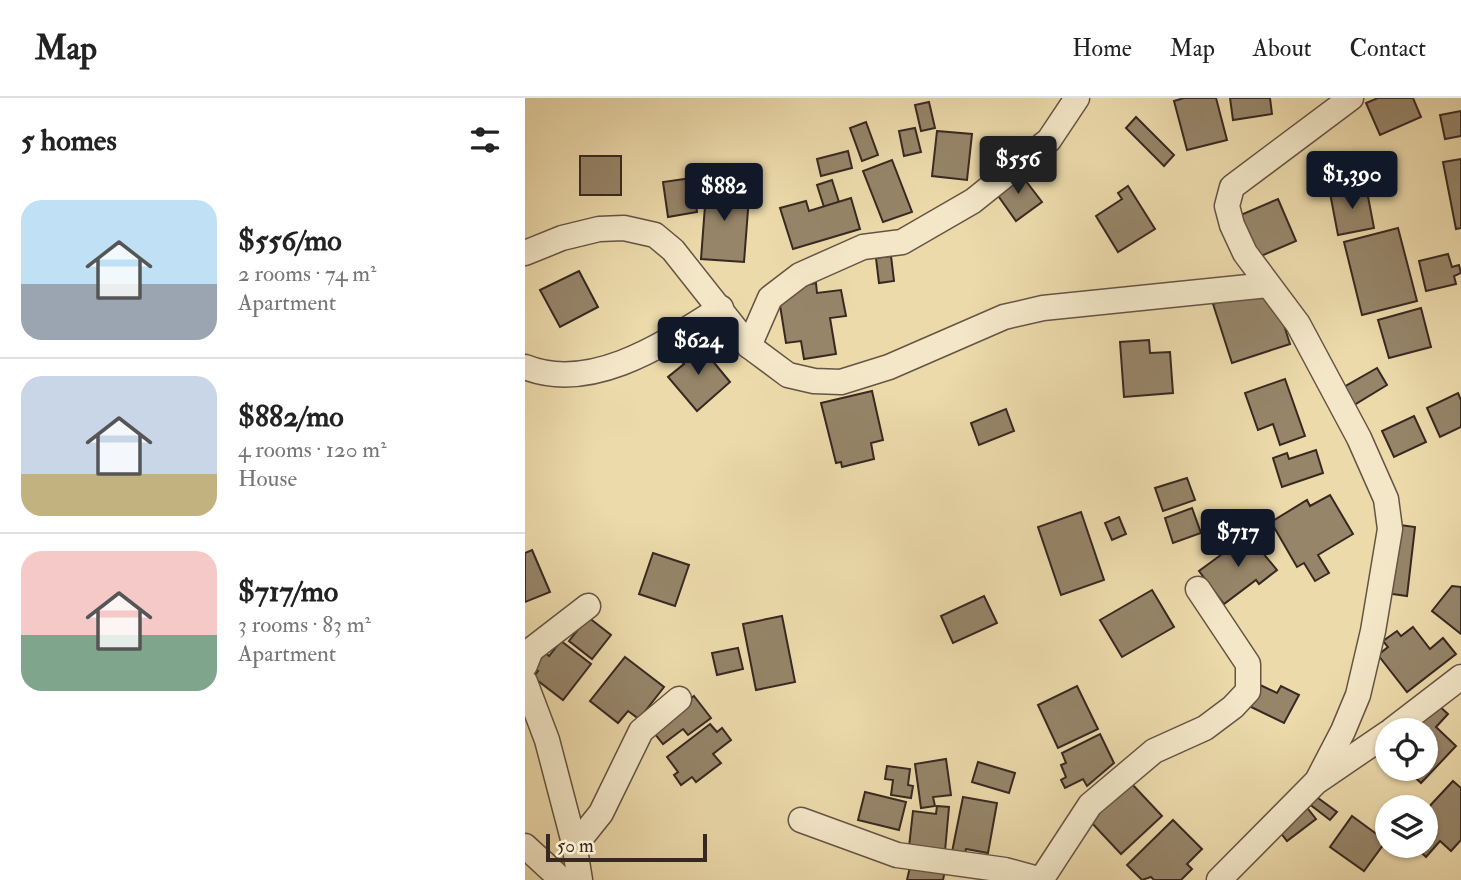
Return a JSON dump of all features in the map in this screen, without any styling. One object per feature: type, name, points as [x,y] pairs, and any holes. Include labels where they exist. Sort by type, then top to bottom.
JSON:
[{"type":"street","points":[[749,346],[769,298],[800,275],[863,247],[902,242],[973,201],[1049,140],[1077,98]]},
{"type":"street","points":[[1317,781],[1358,695],[1373,631],[1390,529],[1386,499],[1359,438],[1298,324],[1245,253],[1232,225],[1227,206],[1233,187],[1351,98]]},
{"type":"street","points":[[525,253],[562,237],[599,229],[624,228],[655,235],[673,250],[721,307],[749,346],[788,375],[814,381],[841,382],[889,367],[1017,314],[1043,308],[1268,285]]},
{"type":"street","points":[[525,368],[575,373],[602,370],[656,348],[721,307]]},
{"type":"street","points":[[801,820],[897,855],[1005,870],[1042,880],[1090,805],[1154,751],[1205,729],[1248,691],[1248,664],[1198,589]]},
{"type":"street","points":[[525,665],[531,650],[588,606]]},
{"type":"street","points":[[1407,718],[1461,677]]},
{"type":"street","points":[[525,682],[547,740],[580,880]]},
{"type":"street","points":[[573,843],[601,813],[641,731],[679,699]]},
{"type":"street","points":[[1219,880],[1317,781],[1375,741]]},
{"type":"street","points":[[525,846],[562,880]]},
{"type":"building","points":[[1184,98],[1216,98],[1227,140],[1187,150],[1174,101]]},
{"type":"building","points":[[1230,98],[1270,98],[1272,114],[1233,120]]},
{"type":"building","points":[[1378,98],[1413,98],[1421,117],[1380,135],[1366,103]]},
{"type":"building","points":[[929,102],[935,128],[921,131],[915,105]]},
{"type":"building","points":[[1461,111],[1461,136],[1445,139],[1440,115]]},
{"type":"building","points":[[1136,117],[1174,155],[1164,166],[1126,128]]},
{"type":"building","points":[[866,122],[878,155],[862,161],[850,128]]},
{"type":"building","points":[[915,128],[921,152],[904,156],[899,131]]},
{"type":"building","points":[[937,131],[972,134],[967,180],[932,176]]},
{"type":"building","points":[[848,151],[852,168],[821,176],[817,159]]},
{"type":"building","points":[[580,156],[621,156],[621,195],[580,195]]},
{"type":"building","points":[[1461,159],[1461,228],[1456,229],[1443,162]]},
{"type":"building","points":[[892,160],[912,212],[883,222],[863,171]]},
{"type":"building","points":[[1019,172],[1042,202],[1016,221],[994,190]]},
{"type":"building","points":[[692,178],[697,212],[668,217],[663,182]]},
{"type":"building","points":[[707,179],[733,181],[732,196],[749,197],[744,262],[701,259]]},
{"type":"building","points":[[832,180],[839,202],[824,207],[817,185]]},
{"type":"building","points":[[1128,186],[1155,229],[1118,252],[1096,216],[1122,199],[1118,193]]},
{"type":"building","points":[[1366,186],[1374,228],[1338,235],[1330,193]]},
{"type":"building","points":[[851,198],[860,229],[793,249],[780,208],[806,201],[809,211]]},
{"type":"building","points":[[1278,199],[1296,241],[1254,259],[1236,217]]},
{"type":"building","points":[[1398,228],[1417,301],[1362,315],[1344,242]]},
{"type":"building","points":[[1448,254],[1452,267],[1459,265],[1461,273],[1454,276],[1456,284],[1426,291],[1419,261]]},
{"type":"building","points":[[891,256],[894,281],[879,283],[876,258]]},
{"type":"building","points":[[579,271],[598,307],[560,327],[540,290]]},
{"type":"building","points":[[816,283],[817,293],[841,290],[846,316],[830,318],[836,354],[804,359],[801,341],[786,343],[779,299],[790,288]]},
{"type":"building","points":[[1258,289],[1261,298],[1274,294],[1290,344],[1232,363],[1213,304]]},
{"type":"building","points":[[1421,308],[1431,347],[1389,358],[1378,320]]},
{"type":"building","points":[[1149,340],[1150,353],[1170,352],[1173,393],[1124,397],[1120,342]]},
{"type":"building","points":[[697,342],[730,382],[697,411],[668,377],[684,364],[679,358]]},
{"type":"building","points":[[1377,368],[1387,385],[1354,405],[1344,387]]},
{"type":"building","points":[[1285,379],[1305,436],[1280,445],[1273,424],[1258,430],[1245,393]]},
{"type":"building","points":[[872,391],[883,440],[871,443],[874,459],[842,467],[841,462],[836,463],[821,403]]},
{"type":"building","points":[[1458,393],[1461,400],[1461,427],[1440,437],[1427,408]]},
{"type":"building","points":[[1006,409],[1014,431],[979,445],[971,423]]},
{"type":"building","points":[[1414,416],[1426,442],[1394,457],[1382,431]]},
{"type":"building","points":[[1316,450],[1323,473],[1282,487],[1273,458],[1287,453],[1289,459]]},
{"type":"building","points":[[1187,478],[1195,500],[1163,511],[1155,488]]},
{"type":"building","points":[[1330,495],[1353,534],[1318,555],[1329,573],[1315,581],[1304,563],[1297,567],[1271,522],[1307,500],[1310,506]]},
{"type":"building","points":[[1192,508],[1201,533],[1173,543],[1165,518]]},
{"type":"building","points":[[1081,512],[1104,580],[1061,595],[1038,527]]},
{"type":"building","points":[[1119,517],[1126,534],[1112,540],[1105,523]]},
{"type":"building","points":[[1393,524],[1415,527],[1407,596],[1385,593]]},
{"type":"building","points":[[1248,535],[1277,570],[1259,584],[1256,580],[1224,604],[1199,571]]},
{"type":"building","points":[[532,550],[550,592],[525,602],[525,553]]},
{"type":"building","points":[[653,553],[689,565],[675,606],[639,594]]},
{"type":"building","points":[[1452,586],[1461,587],[1461,634],[1432,611]]},
{"type":"building","points":[[1152,590],[1174,627],[1122,657],[1100,620]]},
{"type":"building","points":[[984,596],[997,623],[953,643],[941,616]]},
{"type":"building","points":[[782,616],[795,682],[756,690],[743,624]]},
{"type":"building","points":[[588,617],[611,635],[592,659],[569,641]]},
{"type":"building","points":[[1413,627],[1430,649],[1443,638],[1456,654],[1407,692],[1378,655],[1388,647],[1383,641],[1397,631],[1401,636]]},
{"type":"building","points":[[561,641],[591,664],[563,700],[533,677],[538,671],[529,665],[541,649],[549,656]]},
{"type":"building","points":[[738,648],[743,669],[717,675],[712,653]]},
{"type":"building","points":[[625,657],[664,687],[639,719],[628,711],[618,723],[590,701]]},
{"type":"building","points":[[1258,684],[1277,693],[1281,686],[1299,695],[1284,723],[1247,705]]},
{"type":"building","points":[[1077,686],[1098,729],[1058,748],[1038,705]]},
{"type":"building","points":[[694,696],[711,718],[688,735],[683,729],[663,744],[651,729]]},
{"type":"building","points":[[1437,704],[1448,714],[1438,725],[1438,718],[1424,718]]},
{"type":"building","points":[[710,724],[717,732],[722,728],[731,740],[713,754],[721,763],[696,782],[692,777],[681,785],[674,775],[678,772],[667,757]]},
{"type":"building","points":[[1438,729],[1456,746],[1438,765]]},
{"type":"building","points":[[1100,734],[1114,763],[1087,786],[1083,779],[1065,788],[1061,780],[1066,777],[1061,765],[1066,763],[1062,753]]},
{"type":"building","points":[[946,759],[951,795],[933,797],[935,806],[921,808],[915,764]]},
{"type":"building","points":[[978,762],[1015,773],[1009,793],[972,782]]},
{"type":"building","points":[[887,766],[910,769],[908,785],[913,786],[911,798],[891,795],[893,780],[885,779]]},
{"type":"building","points":[[1453,781],[1461,788],[1461,840],[1451,851],[1440,841],[1438,843],[1438,797]]},
{"type":"building","points":[[1131,783],[1162,816],[1121,854],[1090,821]]},
{"type":"building","points":[[865,792],[906,802],[899,830],[858,820]]},
{"type":"building","points":[[1314,795],[1337,812],[1330,820],[1308,803]]},
{"type":"building","points":[[963,797],[997,803],[988,853],[966,849],[965,854],[952,852]]},
{"type":"building","points":[[1305,805],[1316,819],[1287,841],[1276,827]]},
{"type":"building","points":[[937,806],[949,807],[945,851],[909,847],[913,811],[936,814]]},
{"type":"building","points":[[1352,816],[1375,833],[1375,856],[1364,871],[1330,847]]},
{"type":"building","points":[[1173,820],[1202,849],[1187,864],[1192,869],[1181,880],[1154,880],[1151,877],[1142,880],[1127,865]]},
{"type":"building","points":[[912,858],[946,866],[943,880],[907,880]]}]
